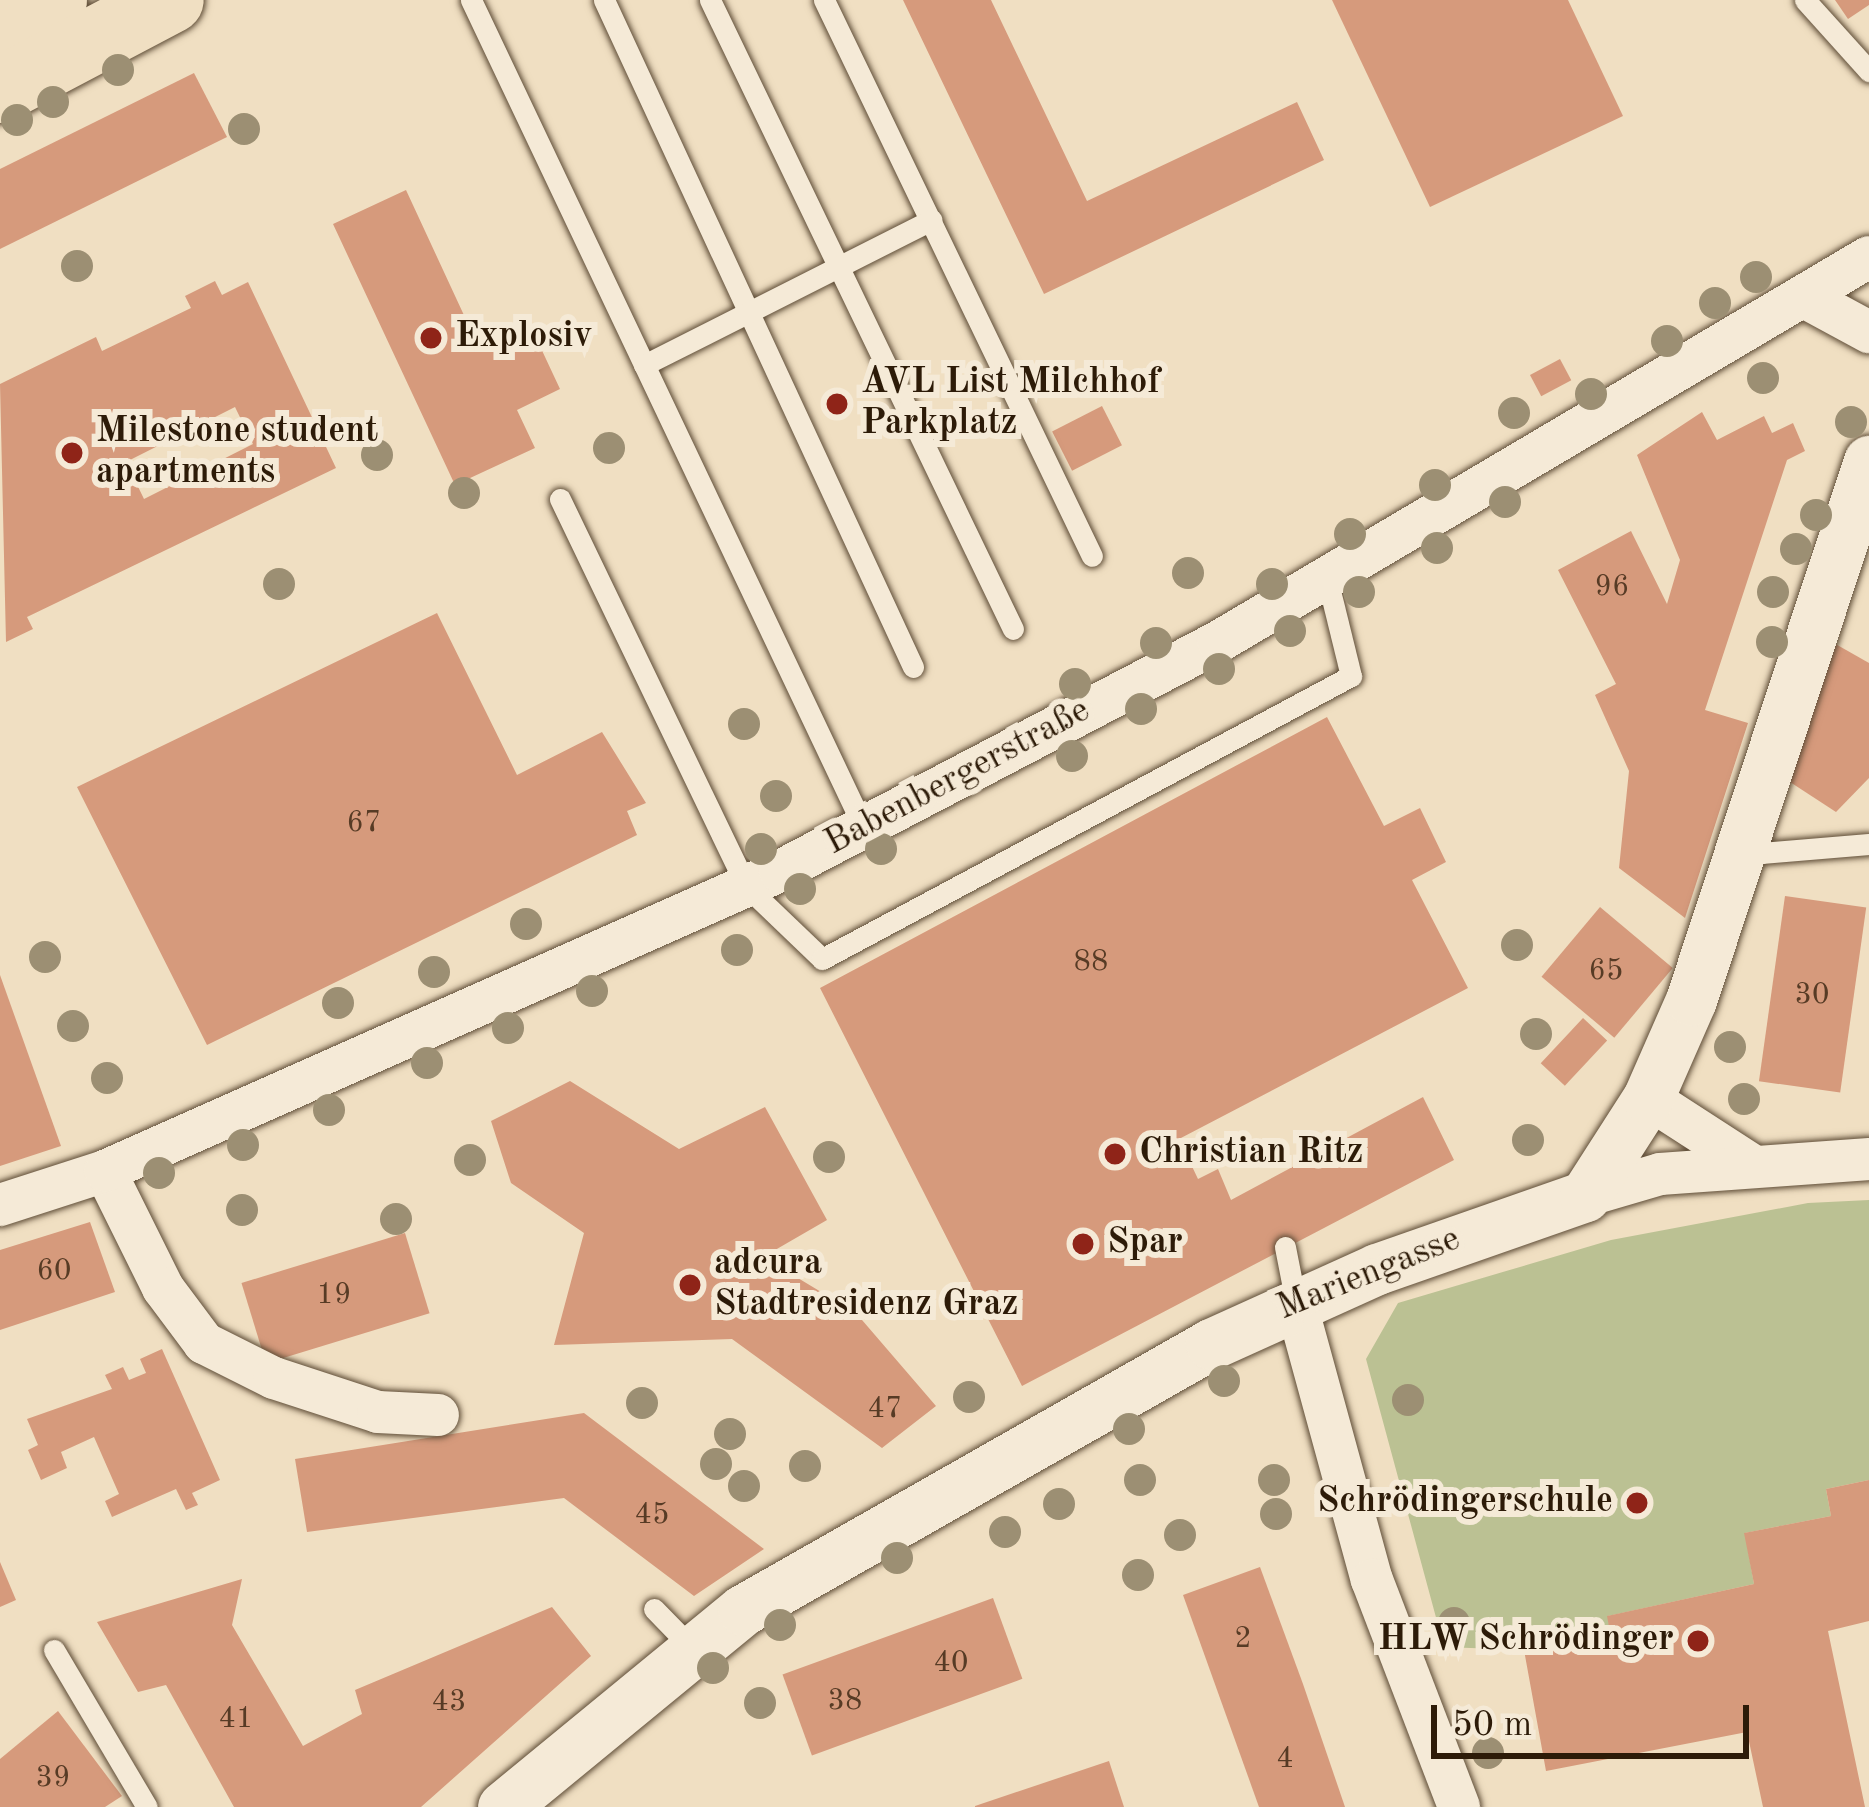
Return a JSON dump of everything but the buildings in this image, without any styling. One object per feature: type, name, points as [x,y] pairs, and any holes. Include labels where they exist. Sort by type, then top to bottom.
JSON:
[{"type":"main road","points":[[0,26],[54,0]]},
{"type":"main road","points":[[0,90],[171,0]]},
{"type":"street","name":"Babenbergerstraße","points":[[0,1205],[105,1171],[746,886],[864,828],[1327,578],[1869,257]]},
{"type":"street","points":[[1806,298],[1869,332]]},
{"type":"street","points":[[1586,1196],[1648,1098],[1690,1000],[1869,460]]},
{"type":"street","points":[[1648,1098],[1750,1164]]},
{"type":"street","points":[[1586,1196],[1660,1174],[1869,1159]]},
{"type":"street","points":[[105,1171],[163,1288],[204,1343],[274,1378],[378,1412],[438,1415]]},
{"type":"street","name":"Mariengasse","points":[[503,1807],[743,1610],[1296,1304],[1586,1196]]},
{"type":"street","points":[[1296,1304],[1372,1580],[1459,1807]]},
{"type":"lane","points":[[471,0],[864,828]]},
{"type":"lane","points":[[604,0],[913,667]]},
{"type":"lane","points":[[710,0],[1013,629]]},
{"type":"lane","points":[[824,0],[1092,556]]},
{"type":"lane","points":[[1805,0],[1869,71]]},
{"type":"lane","points":[[644,364],[746,307],[932,220]]},
{"type":"lane","points":[[560,499],[746,886],[822,959],[1351,676],[1327,578]]},
{"type":"lane","points":[[1741,847],[1761,853],[1869,844]]},
{"type":"lane","points":[[1285,1247],[1296,1304]]},
{"type":"lane","points":[[654,1609],[694,1650]]},
{"type":"lane","points":[[54,1650],[147,1807]]},
{"type":"green space","name":"Schrödingerschule","points":[[1869,1200],[1869,1480],[1826,1489],[1831,1516],[1745,1533],[1754,1584],[1608,1616],[1610,1632],[1524,1650],[1444,1647],[1366,1359],[1398,1303],[1611,1240],[1808,1203]]},
{"type":"place","name":"Explosiv","points":[[431,338]]},
{"type":"place","name":"AVL List Milchhof Parkplatz","points":[[837,404]]},
{"type":"place","name":"Milestone student apartments","points":[[72,453]]},
{"type":"place","name":"Christian Ritz","points":[[1115,1154]]},
{"type":"place","name":"Spar","points":[[1083,1244]]},
{"type":"place","name":"adcura Stadtresidenz Graz","points":[[690,1285]]},
{"type":"place","name":"Schrödingerschule","points":[[1637,1503]]},
{"type":"place","name":"HLW Schrödinger","points":[[1698,1641]]}]
